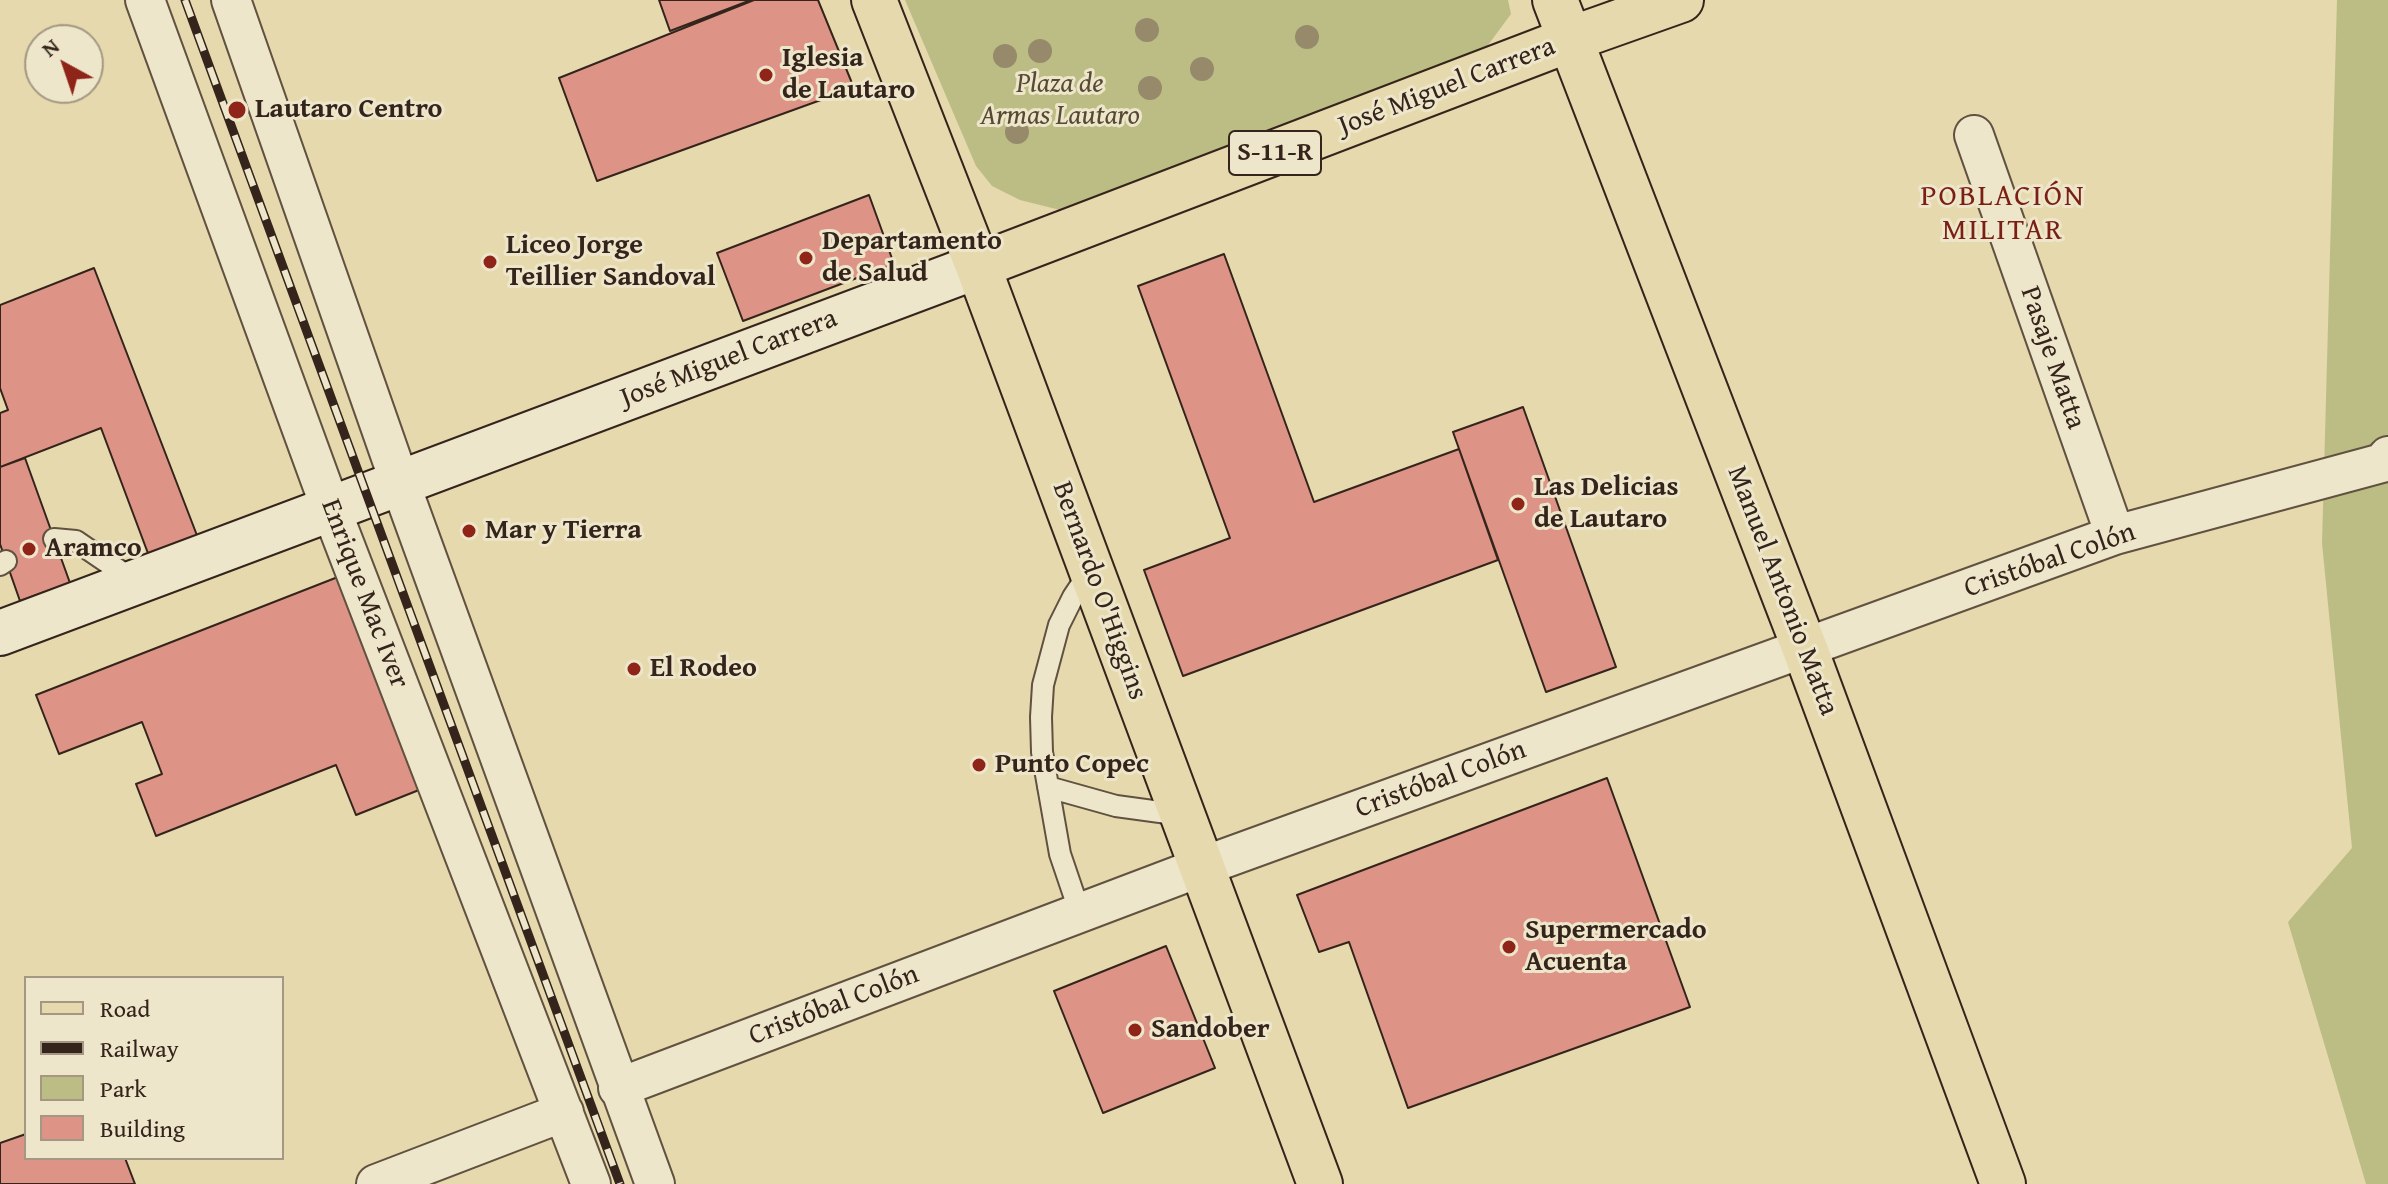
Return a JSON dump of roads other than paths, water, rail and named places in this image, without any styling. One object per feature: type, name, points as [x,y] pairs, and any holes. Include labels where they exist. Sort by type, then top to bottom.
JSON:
[{"type":"main road","name":"Bernardo O'Higgins","points":[[874,0],[978,266],[1320,1184]]},
{"type":"main road","name":"José Miguel Carrera","points":[[0,633],[978,266],[1563,20],[1681,0]]},
{"type":"main road","name":"Manuel Antonio Matta","points":[[1563,20],[1805,649],[2003,1184]]},
{"type":"street","name":"Enrique Mac Iver","points":[[145,0],[331,509],[591,1184]]},
{"type":"street","points":[[231,0],[400,483],[655,1184]]},
{"type":"street","name":"Pasaje Matta","points":[[1974,135],[2115,535]]},
{"type":"street","name":"Cristóbal Colón","points":[[618,1088],[1201,867],[2115,535],[2382,463],[2388,456]]},
{"type":"street","points":[[376,1184],[564,1112]]},
{"type":"lane","points":[[54,539],[63,537],[76,541],[136,582]]},
{"type":"lane","points":[[1080,913],[1060,854],[1042,752],[1041,717],[1049,655],[1073,597],[1091,570]]},
{"type":"lane","points":[[1048,787],[1116,806],[1182,815]]},
{"type":"railway","points":[[185,0],[620,1184]]},
{"type":"place","name":"Iglesia de Lautaro","points":[[766,75]]},
{"type":"place","name":"Lautaro Centro","points":[[237,110]]},
{"type":"place","name":"Departamento de Salud","points":[[806,258]]},
{"type":"place","name":"Liceo Jorge Teillier Sandoval","points":[[490,262]]},
{"type":"place","name":"Las Delicias de Lautaro","points":[[1518,504]]},
{"type":"place","name":"Mar y Tierra","points":[[469,531]]},
{"type":"place","name":"Aramco","points":[[29,549]]},
{"type":"place","name":"El Rodeo","points":[[634,669]]},
{"type":"place","name":"Punto Copec","points":[[979,765]]},
{"type":"place","name":"Supermercado Acuenta","points":[[1509,947]]},
{"type":"place","name":"Sandober","points":[[1135,1030]]},
{"type":"district","name":"POBLACIÓN MILITAR","points":[[2003,214]]},
{"type":"park label","name":"Plaza de Armas Lautaro","points":[[1060,101]]}]
